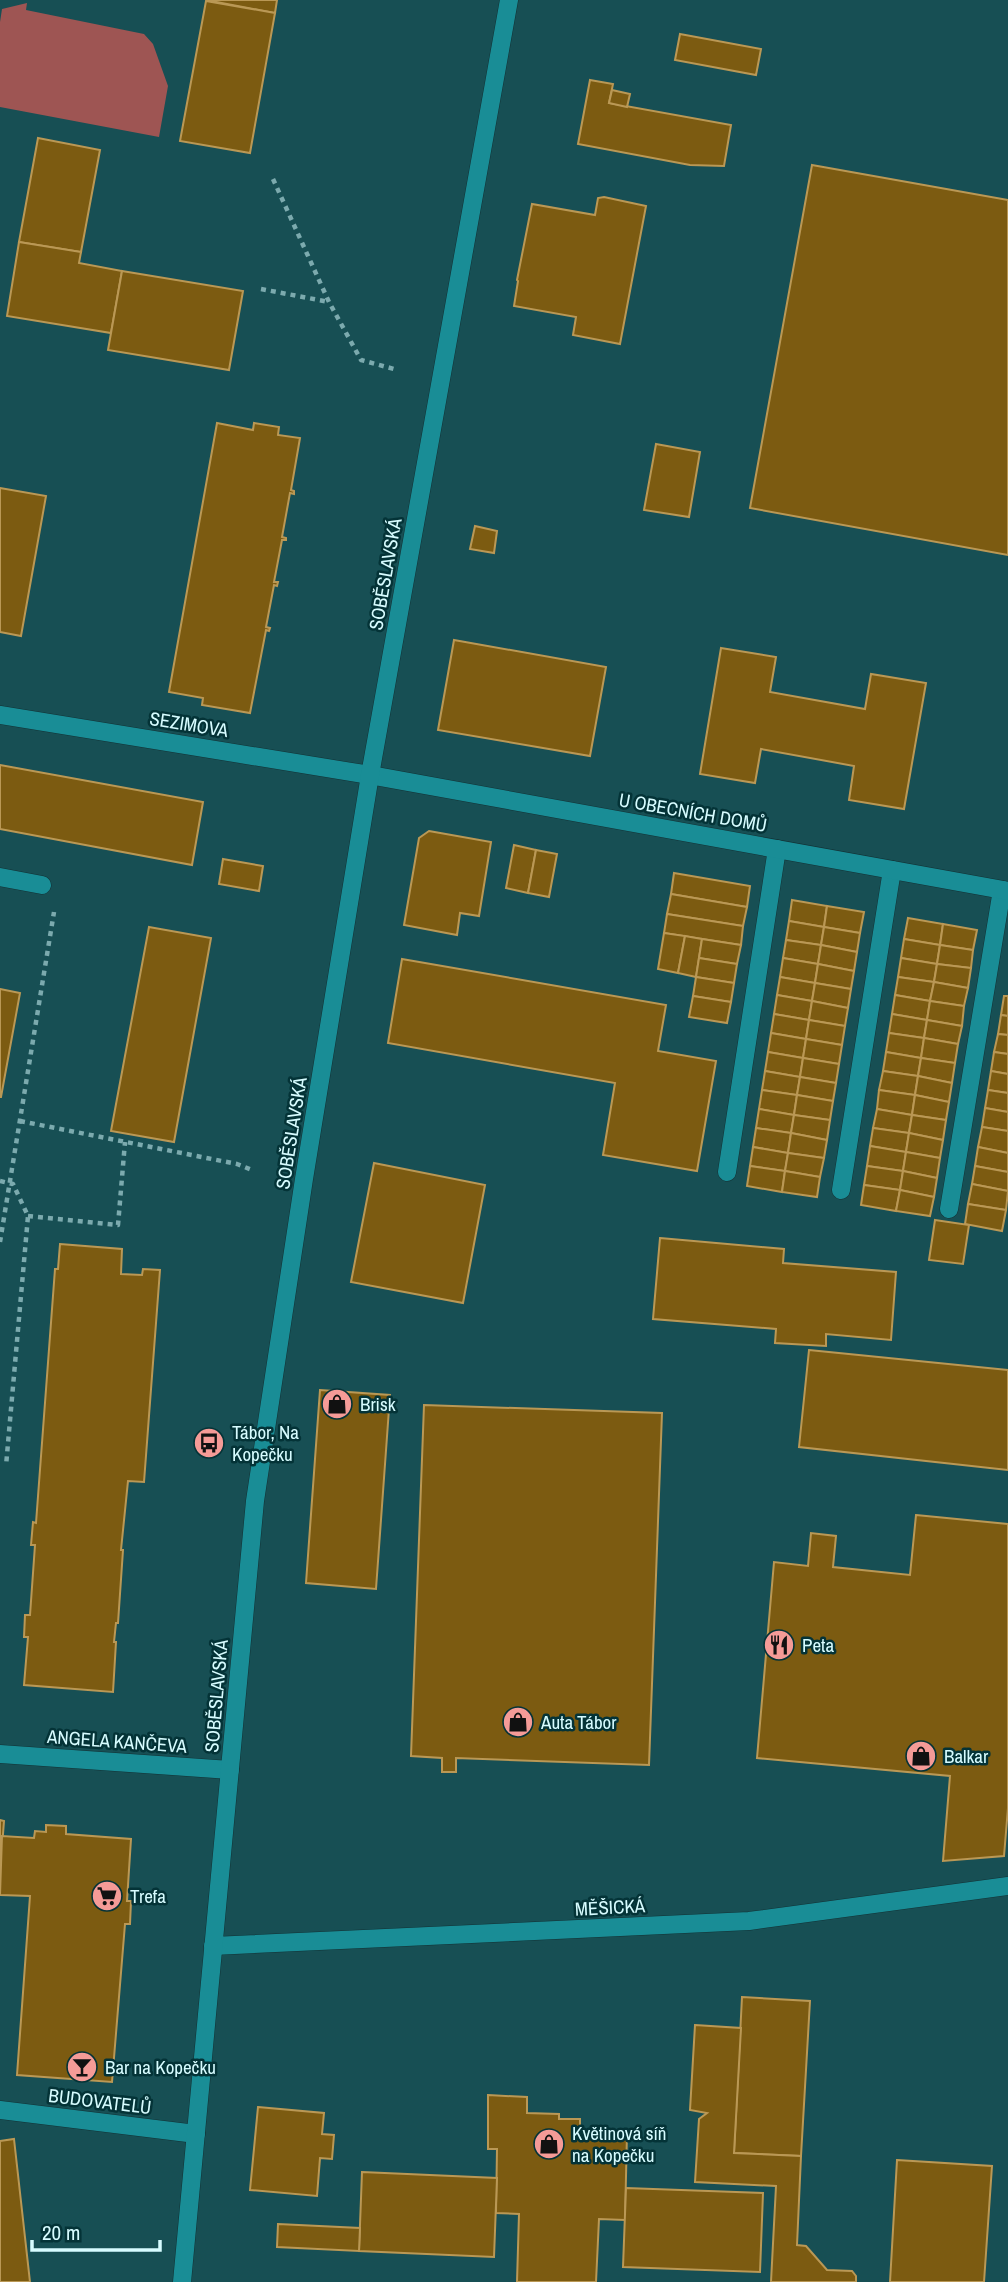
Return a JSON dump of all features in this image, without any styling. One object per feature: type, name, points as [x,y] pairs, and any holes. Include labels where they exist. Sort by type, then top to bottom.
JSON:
[{"type":"main road","name":"SOBĚSLAVSKÁ","points":[[182,2282],[255,1501],[370,775],[509,0]]},
{"type":"main road","name":"SEZIMOVA","points":[[0,715],[370,775]]},
{"type":"main road","name":"U OBECNÍCH DOMŮ","points":[[370,775],[1005,891]]},
{"type":"main road","points":[[727,1172],[777,849]]},
{"type":"main road","points":[[841,1190],[892,870]]},
{"type":"main road","points":[[0,877],[42,885]]},
{"type":"main road","points":[[949,1209],[1005,891]]},
{"type":"main road","name":"ANGELA KANČEVA","points":[[0,1754],[230,1770]]},
{"type":"main road","name":"MĚŠICKÁ","points":[[213,1946],[749,1921],[1008,1886]]},
{"type":"main road","name":"BUDOVATELŮ","points":[[0,2110],[196,2134]]},
{"type":"path","points":[[273,179],[329,302],[360,360],[394,369]]},
{"type":"path","points":[[261,289],[329,302]]},
{"type":"path","points":[[0,1242],[56,901],[42,885]]},
{"type":"path","points":[[20,1121],[237,1164],[252,1170]]},
{"type":"path","points":[[27,1216],[118,1225],[125,1142]]},
{"type":"path","points":[[0,1181],[13,1184],[27,1216],[6,1466]]},
{"type":"shaded area","points":[[27,3],[26,10],[144,34],[153,44],[168,86],[159,137],[0,107],[2,9]]},
{"type":"building","points":[[206,0],[277,0],[275,13]]},
{"type":"building","points":[[206,1],[275,13],[250,153],[180,141]]},
{"type":"building","points":[[680,34],[761,49],[756,75],[675,60]]},
{"type":"building","points":[[590,80],[613,84],[609,103],[731,125],[724,166],[690,165],[578,144]]},
{"type":"building","points":[[612,90],[630,94],[627,107],[609,103]]},
{"type":"building","points":[[38,138],[100,150],[81,252],[19,242]]},
{"type":"building","points":[[812,165],[1008,200],[1008,555],[750,508]]},
{"type":"building","points":[[598,198],[646,206],[620,344],[573,335],[576,317],[514,306],[532,204],[595,215]]},
{"type":"building","points":[[19,242],[81,252],[79,263],[122,271],[111,333],[7,316]]},
{"type":"building","points":[[122,271],[243,291],[229,370],[108,350]]},
{"type":"building","points":[[217,423],[253,430],[254,423],[279,427],[278,435],[300,438],[291,490],[294,494],[290,493],[282,537],[286,540],[282,540],[274,582],[278,582],[277,586],[274,585],[266,627],[270,628],[269,631],[266,630],[250,713],[202,705],[203,698],[169,692]]},
{"type":"building","points":[[656,444],[700,452],[689,517],[644,510]]},
{"type":"building","points":[[0,488],[46,496],[21,636],[0,632]]},
{"type":"building","points":[[475,526],[497,531],[494,553],[470,549]]},
{"type":"building","points":[[454,640],[606,667],[590,756],[438,730]]},
{"type":"building","points":[[721,648],[776,657],[770,692],[865,709],[871,674],[926,683],[904,809],[849,800],[854,766],[761,749],[755,783],[700,774]]},
{"type":"building","points":[[0,765],[203,802],[192,865],[0,829]]},
{"type":"building","points":[[429,831],[491,842],[479,916],[460,913],[457,935],[404,925],[419,838]]},
{"type":"building","points":[[514,845],[536,850],[528,893],[506,888]]},
{"type":"building","points":[[536,850],[557,854],[549,897],[528,893]]},
{"type":"building","points":[[223,859],[263,866],[259,891],[219,884]]},
{"type":"building","points":[[674,873],[750,886],[747,907],[671,894]]},
{"type":"building","points":[[671,894],[747,907],[743,926],[667,914]]},
{"type":"building","points":[[792,900],[827,906],[824,927],[789,921]]},
{"type":"building","points":[[827,906],[864,912],[860,933],[824,927]]},
{"type":"building","points":[[667,914],[743,926],[741,945],[664,933]]},
{"type":"building","points":[[908,918],[943,924],[940,945],[904,939]]},
{"type":"building","points":[[789,921],[824,927],[821,945],[786,940]]},
{"type":"building","points":[[943,924],[977,930],[973,950],[940,945]]},
{"type":"building","points":[[149,927],[211,938],[174,1142],[111,1131]]},
{"type":"building","points":[[824,927],[860,933],[857,952],[821,945]]},
{"type":"building","points":[[664,933],[685,936],[678,973],[658,969]]},
{"type":"building","points":[[685,936],[702,939],[696,977],[678,973]]},
{"type":"building","points":[[702,939],[741,945],[737,964],[699,958]]},
{"type":"building","points":[[904,939],[940,945],[937,964],[901,958]]},
{"type":"building","points":[[786,940],[821,945],[818,964],[783,958]]},
{"type":"building","points":[[821,945],[857,952],[854,971],[818,964]]},
{"type":"building","points":[[940,945],[973,950],[971,968],[937,964]]},
{"type":"building","points":[[699,958],[737,964],[734,983],[696,977]]},
{"type":"building","points":[[783,958],[818,964],[815,983],[780,977]]},
{"type":"building","points":[[901,958],[937,964],[934,982],[898,977]]},
{"type":"building","points":[[402,959],[666,1005],[658,1051],[716,1061],[697,1171],[603,1155],[615,1083],[388,1043]]},
{"type":"building","points":[[818,964],[854,971],[851,989],[815,983]]},
{"type":"building","points":[[937,964],[971,968],[968,988],[934,982]]},
{"type":"building","points":[[696,977],[734,983],[731,1002],[693,996]]},
{"type":"building","points":[[780,977],[815,983],[812,1001],[777,995]]},
{"type":"building","points":[[898,977],[934,982],[930,1001],[895,995]]},
{"type":"building","points":[[934,982],[968,988],[964,1006],[930,1001]]},
{"type":"building","points":[[815,983],[851,989],[848,1008],[812,1001]]},
{"type":"building","points":[[0,989],[20,993],[1,1097],[0,1097]]},
{"type":"building","points":[[777,995],[812,1001],[809,1020],[774,1014]]},
{"type":"building","points":[[895,995],[930,1001],[927,1020],[892,1014]]},
{"type":"building","points":[[693,996],[731,1002],[727,1023],[689,1017]]},
{"type":"building","points":[[1004,996],[1008,996],[1008,1016],[1001,1015]]},
{"type":"building","points":[[812,1001],[848,1008],[845,1026],[809,1020]]},
{"type":"building","points":[[930,1001],[964,1006],[962,1026],[927,1020]]},
{"type":"building","points":[[774,1014],[809,1020],[806,1039],[771,1033]]},
{"type":"building","points":[[892,1014],[927,1020],[924,1038],[889,1033]]},
{"type":"building","points":[[1001,1015],[1008,1016],[1008,1035],[998,1034]]},
{"type":"building","points":[[809,1020],[845,1026],[842,1045],[806,1039]]},
{"type":"building","points":[[927,1020],[962,1026],[958,1044],[924,1038]]},
{"type":"building","points":[[771,1033],[806,1039],[803,1058],[768,1052]]},
{"type":"building","points":[[889,1033],[924,1038],[921,1058],[886,1052]]},
{"type":"building","points":[[998,1034],[1008,1035],[1008,1054],[994,1052]]},
{"type":"building","points":[[924,1038],[958,1044],[955,1063],[921,1058]]},
{"type":"building","points":[[806,1039],[842,1045],[839,1064],[803,1058]]},
{"type":"building","points":[[768,1052],[803,1058],[800,1077],[765,1071]]},
{"type":"building","points":[[886,1052],[921,1058],[918,1076],[883,1071]]},
{"type":"building","points":[[994,1052],[1008,1054],[1008,1074],[991,1071]]},
{"type":"building","points":[[803,1058],[839,1064],[836,1083],[800,1077]]},
{"type":"building","points":[[921,1058],[955,1063],[952,1083],[918,1076]]},
{"type":"building","points":[[765,1071],[800,1077],[797,1095],[762,1090]]},
{"type":"building","points":[[883,1071],[918,1076],[915,1095],[879,1090]]},
{"type":"building","points":[[991,1071],[1008,1074],[1008,1093],[988,1090]]},
{"type":"building","points":[[918,1076],[952,1083],[949,1102],[915,1095]]},
{"type":"building","points":[[800,1077],[836,1083],[833,1101],[797,1095]]},
{"type":"building","points":[[762,1090],[797,1095],[794,1115],[759,1109]]},
{"type":"building","points":[[879,1090],[915,1095],[912,1115],[877,1109]]},
{"type":"building","points":[[988,1090],[1008,1093],[1008,1112],[985,1108]]},
{"type":"building","points":[[797,1095],[833,1101],[830,1120],[794,1115]]},
{"type":"building","points":[[915,1095],[949,1102],[946,1120],[912,1115]]},
{"type":"building","points":[[985,1108],[1008,1112],[1008,1131],[982,1127]]},
{"type":"building","points":[[759,1109],[794,1115],[791,1133],[756,1128]]},
{"type":"building","points":[[877,1109],[912,1115],[909,1133],[873,1128]]},
{"type":"building","points":[[794,1115],[830,1120],[827,1140],[791,1133]]},
{"type":"building","points":[[912,1115],[946,1120],[943,1140],[909,1133]]},
{"type":"building","points":[[982,1127],[1008,1131],[1008,1153],[978,1147]]},
{"type":"building","points":[[756,1128],[791,1133],[788,1153],[753,1147]]},
{"type":"building","points":[[873,1128],[909,1133],[906,1152],[870,1146]]},
{"type":"building","points":[[791,1133],[827,1140],[824,1158],[788,1153]]},
{"type":"building","points":[[909,1133],[943,1140],[940,1158],[906,1152]]},
{"type":"building","points":[[870,1146],[906,1152],[903,1171],[867,1166]]},
{"type":"building","points":[[753,1147],[788,1153],[785,1171],[750,1166]]},
{"type":"building","points":[[978,1147],[1008,1153],[1008,1172],[975,1166]]},
{"type":"building","points":[[906,1152],[940,1158],[937,1178],[903,1171]]},
{"type":"building","points":[[788,1153],[824,1158],[820,1177],[785,1171]]},
{"type":"building","points":[[374,1163],[485,1185],[463,1303],[351,1282]]},
{"type":"building","points":[[750,1166],[785,1171],[782,1192],[747,1186]]},
{"type":"building","points":[[867,1166],[903,1171],[900,1190],[864,1185]]},
{"type":"building","points":[[975,1166],[1008,1172],[1008,1191],[972,1184]]},
{"type":"building","points":[[785,1171],[820,1177],[817,1197],[782,1192]]},
{"type":"building","points":[[903,1171],[937,1178],[934,1197],[900,1190]]},
{"type":"building","points":[[972,1184],[1008,1191],[1006,1210],[968,1204]]},
{"type":"building","points":[[864,1185],[900,1190],[896,1211],[861,1205]]},
{"type":"building","points":[[900,1190],[934,1197],[930,1216],[896,1211]]},
{"type":"building","points":[[968,1204],[1006,1210],[1002,1231],[965,1224]]},
{"type":"building","points":[[935,1220],[969,1225],[963,1264],[929,1260]]},
{"type":"building","points":[[660,1238],[784,1249],[783,1263],[896,1272],[891,1340],[826,1334],[826,1346],[775,1343],[776,1329],[653,1319]]},
{"type":"building","points":[[60,1244],[122,1249],[121,1274],[142,1275],[143,1269],[160,1270],[144,1482],[128,1481],[121,1550],[118,1623],[114,1642],[113,1692],[24,1685],[28,1637],[24,1637],[25,1615],[30,1615],[35,1545],[31,1545],[33,1522],[36,1523],[55,1269],[58,1269]]},
{"type":"building","points":[[809,1350],[1008,1370],[1008,1470],[799,1447]]},
{"type":"building","points":[[320,1390],[390,1395],[376,1589],[306,1583]]},
{"type":"building","points":[[424,1405],[662,1413],[649,1765],[456,1758],[456,1772],[442,1772],[442,1758],[411,1756]]},
{"type":"building","points":[[916,1515],[1008,1524],[1008,1808],[1004,1856],[943,1861],[950,1776],[757,1758],[774,1562],[808,1566],[811,1533],[836,1536],[833,1567],[910,1575]]},
{"type":"building","points":[[0,1820],[4,1821],[0,1873]]},
{"type":"building","points":[[46,1825],[66,1826],[66,1834],[131,1839],[127,1901],[131,1901],[130,1924],[125,1924],[112,2082],[17,2075],[30,1896],[0,1895],[2,1836],[34,1838],[35,1831],[46,1832]]},
{"type":"building","points":[[742,1997],[810,2001],[801,2156],[734,2153]]},
{"type":"building","points":[[695,2025],[741,2028],[734,2153],[801,2156],[797,2245],[806,2246],[827,2270],[852,2271],[856,2282],[771,2282],[776,2186],[695,2182],[699,2119],[707,2113],[690,2110]]},
{"type":"building","points":[[488,2095],[527,2097],[527,2113],[559,2114],[559,2119],[580,2119],[580,2131],[627,2133],[625,2220],[599,2219],[596,2282],[517,2282],[519,2214],[496,2213],[497,2149],[488,2149]]},
{"type":"building","points":[[258,2107],[324,2113],[322,2134],[334,2135],[332,2159],[320,2158],[317,2196],[250,2190]]},
{"type":"building","points":[[14,2139],[30,2282],[0,2282],[0,2141]]},
{"type":"building","points":[[897,2160],[992,2166],[984,2282],[890,2282]]},
{"type":"building","points":[[362,2172],[497,2178],[494,2257],[359,2251]]},
{"type":"building","points":[[626,2188],[763,2193],[760,2272],[623,2267]]},
{"type":"building","points":[[278,2224],[360,2228],[359,2251],[277,2247]]},
{"type":"place","name":"Brisk","points":[[337,1404]]},
{"type":"place","name":"Tábor, Na Kopečku","points":[[209,1443]]},
{"type":"place","name":"Peta","points":[[779,1645]]},
{"type":"place","name":"Auta Tábor","points":[[518,1722]]},
{"type":"place","name":"Balkar","points":[[921,1756]]},
{"type":"place","name":"Trefa","points":[[107,1896]]},
{"type":"place","name":"Bar na Kopečku","points":[[82,2067]]},
{"type":"place","name":"Květinová síň na Kopečku","points":[[549,2144]]}]
